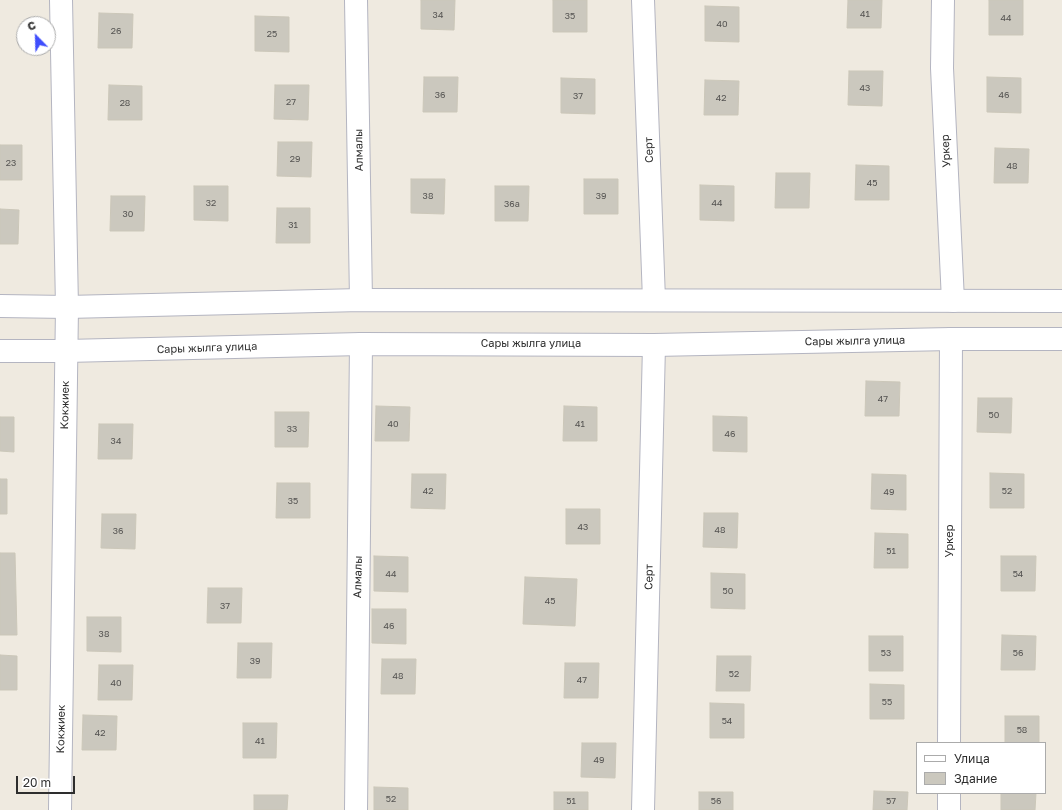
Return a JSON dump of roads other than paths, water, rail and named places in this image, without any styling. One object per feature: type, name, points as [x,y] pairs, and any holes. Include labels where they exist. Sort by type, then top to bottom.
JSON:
[{"type":"street","name":"Кокжиек","points":[[60,810],[67,307],[61,0]]},
{"type":"street","name":"Алмалы","points":[[356,0],[361,300]]},
{"type":"street","name":"Серт","points":[[643,0],[654,300]]},
{"type":"street","name":"Уркер","points":[[943,0],[942,68],[953,301]]},
{"type":"street","points":[[0,306],[67,307],[361,300],[1062,301]]},
{"type":"street","name":"Сары жылга улица","points":[[0,351],[66,352],[361,344],[654,344],[1062,339]]},
{"type":"street","name":"Уркер","points":[[949,742],[951,340]]},
{"type":"street","name":"Алмалы","points":[[356,810],[361,344]]},
{"type":"street","name":"Серт","points":[[643,810],[654,344]]},
{"type":"street","points":[[949,794],[949,810]]}]
